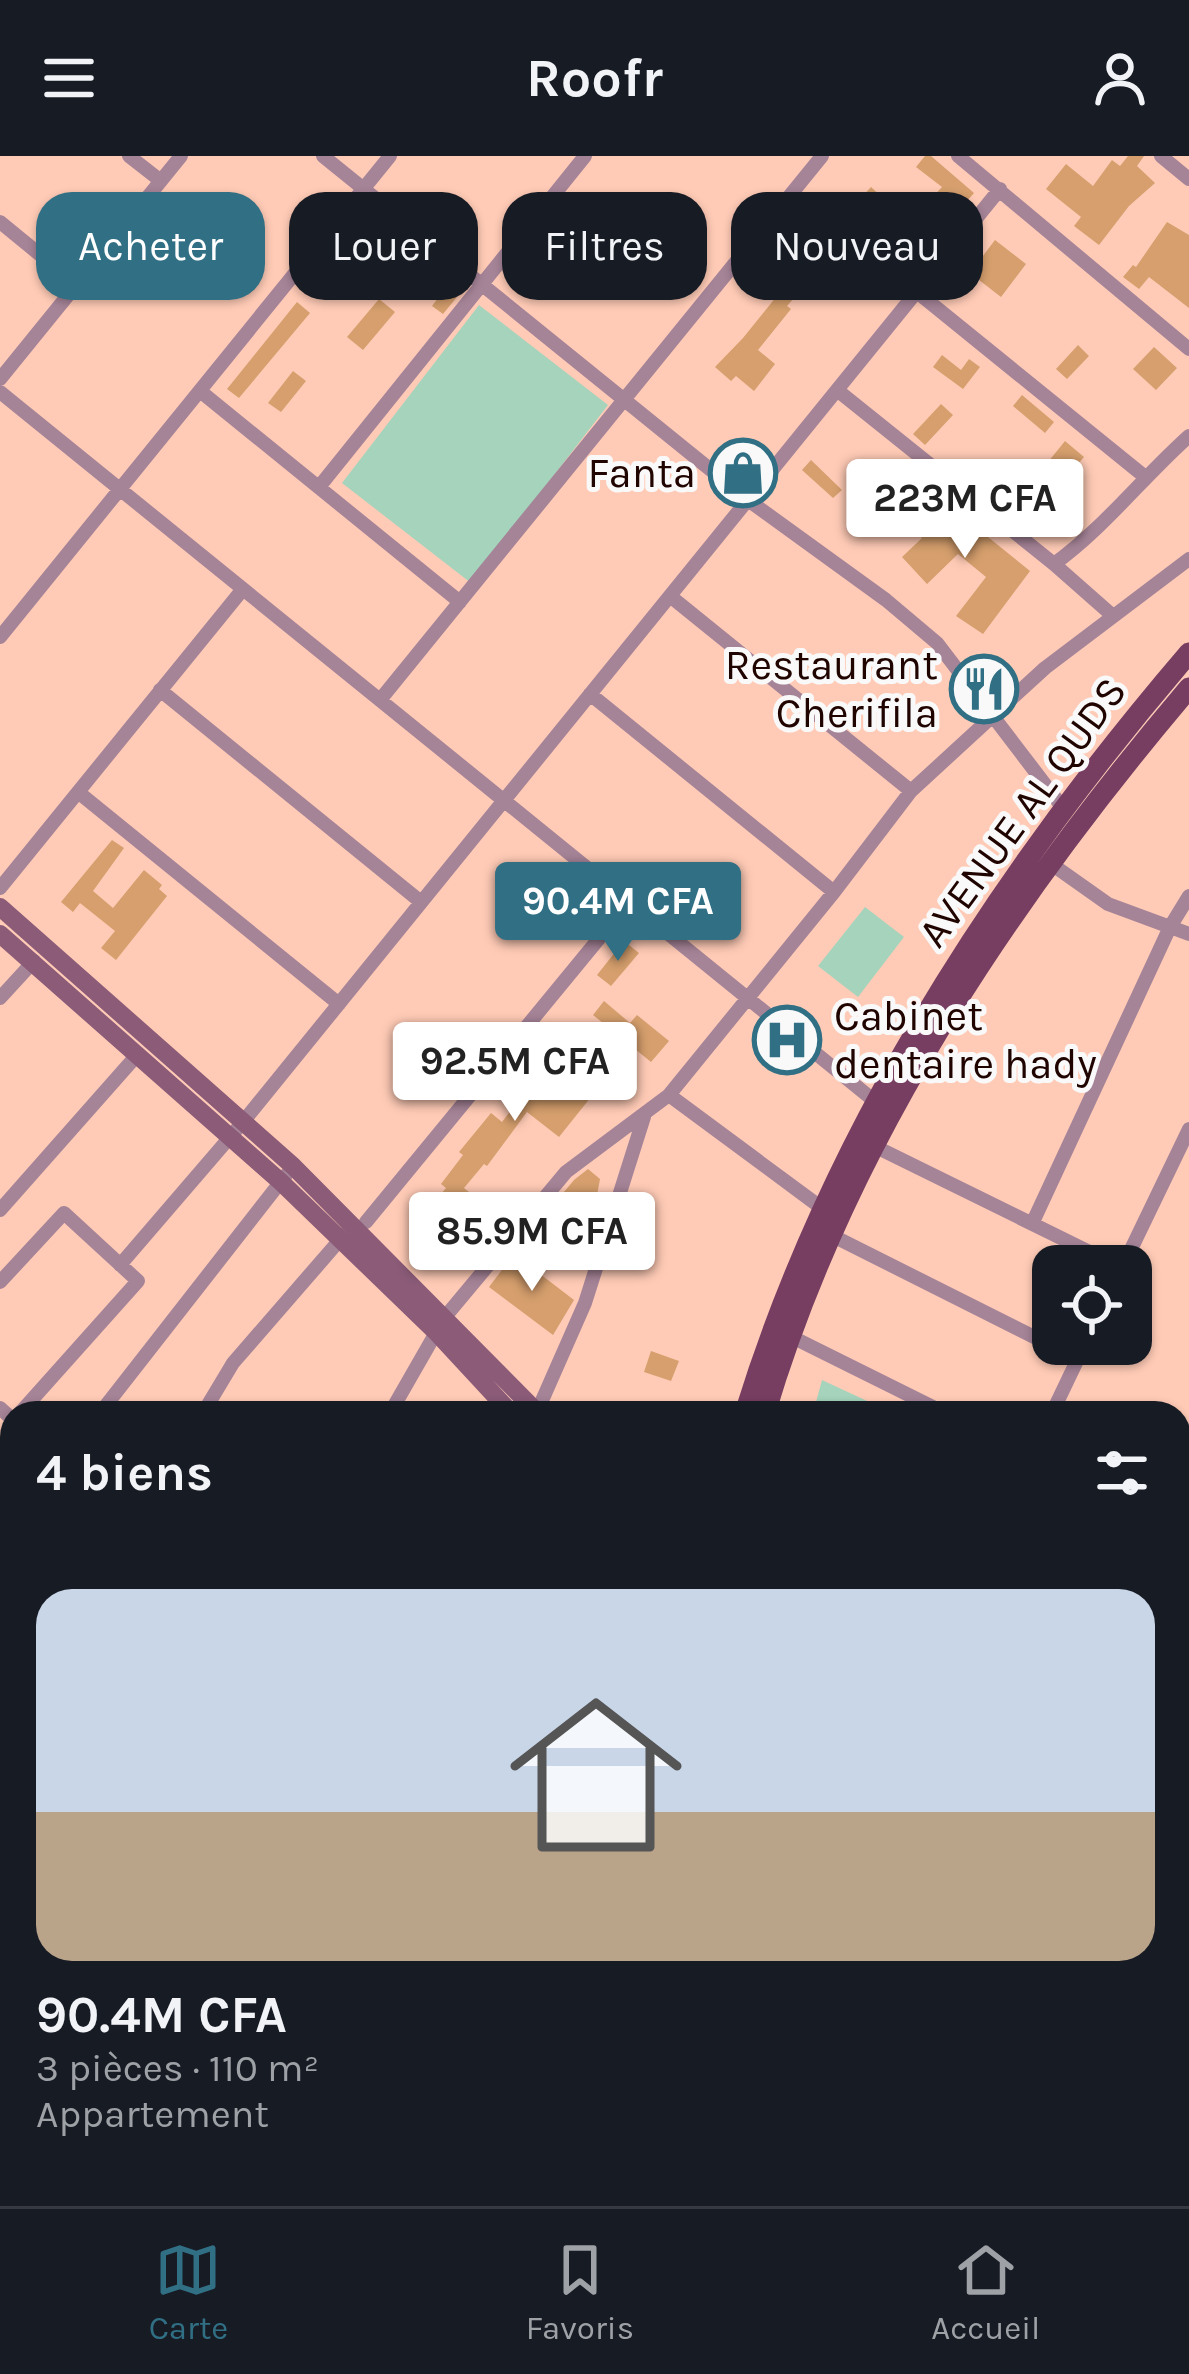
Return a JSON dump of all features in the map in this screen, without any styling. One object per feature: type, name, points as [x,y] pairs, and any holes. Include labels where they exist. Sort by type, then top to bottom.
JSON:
[{"type":"main road","name":"AVENUE AL QUDS","points":[[749,1401],[771,1327],[823,1209],[877,1103],[966,949],[1063,808],[1189,653]]},
{"type":"main road","name":"AVENUE AL QUDS","points":[[769,1401],[788,1335],[829,1234],[874,1146],[984,960],[1050,863],[1103,789],[1189,688]]},
{"type":"main road","points":[[0,907],[237,1129],[353,1229],[502,1401]]},
{"type":"main road","points":[[0,934],[138,1054],[237,1129]]},
{"type":"main road","points":[[440,1324],[525,1401]]},
{"type":"street","points":[[129,156],[161,182]]},
{"type":"street","points":[[153,192],[182,156]]},
{"type":"street","points":[[323,156],[748,500],[937,643],[1063,808]]},
{"type":"street","points":[[0,637],[390,156]]},
{"type":"street","points":[[319,488],[585,156]]},
{"type":"street","points":[[380,700],[822,156]]},
{"type":"street","points":[[958,156],[1189,350]]},
{"type":"street","points":[[1161,156],[1189,179]]},
{"type":"street","points":[[983,211],[1000,190]]},
{"type":"street","points":[[0,222],[36,251]]},
{"type":"street","points":[[0,379],[65,300]]},
{"type":"street","points":[[120,1265],[237,1129],[910,300]]},
{"type":"street","points":[[927,300],[1144,476]]},
{"type":"street","points":[[837,390],[1113,616]]},
{"type":"street","points":[[200,391],[460,602]]},
{"type":"street","points":[[0,392],[877,1103]]},
{"type":"street","points":[[1054,564],[1082,543],[1189,436]]},
{"type":"street","points":[[397,1401],[440,1324],[566,1172],[669,1095],[911,791],[1045,668],[1189,559]]},
{"type":"street","points":[[0,888],[243,589]]},
{"type":"street","points":[[670,596],[911,791]]},
{"type":"street","points":[[160,691],[422,902]]},
{"type":"street","points":[[590,694],[834,892]]},
{"type":"street","points":[[78,792],[338,1004]]},
{"type":"street","points":[[1050,863],[1108,904],[1189,934]]},
{"type":"street","points":[[1032,1223],[1170,927],[1189,896]]},
{"type":"street","points":[[210,1401],[233,1364],[629,902]]},
{"type":"street","points":[[0,998],[34,961]]},
{"type":"street","points":[[0,1210],[138,1054]]},
{"type":"street","points":[[669,1095],[823,1209]]},
{"type":"street","points":[[543,1401],[585,1303],[644,1117]]},
{"type":"street","points":[[1131,1245],[1189,1129]]},
{"type":"street","points":[[874,1146],[1078,1245]]},
{"type":"street","points":[[109,1401],[287,1174]]},
{"type":"street","points":[[0,1282],[64,1213],[138,1281],[31,1401]]},
{"type":"street","points":[[829,1234],[1032,1336]]},
{"type":"street","points":[[788,1335],[921,1401]]},
{"type":"street","points":[[1058,1401],[1075,1365]]},
{"type":"green space","points":[[479,305],[608,405],[471,583],[342,483]]},
{"type":"green space","points":[[865,907],[904,937],[858,997],[818,966]]},
{"type":"green space","points":[[822,1380],[867,1401],[816,1401]]},
{"type":"building","points":[[931,156],[973,192],[937,192],[942,187],[916,167]]},
{"type":"building","points":[[1128,156],[1144,156],[1137,166],[1155,183],[1129,206],[1099,245],[1074,226],[1081,217],[1046,189],[1066,164],[1093,186],[1112,160],[1120,166]]},
{"type":"building","points":[[1167,222],[1189,235],[1189,308],[1149,277],[1139,289],[1123,277],[1136,267]]},
{"type":"building","points":[[995,240],[1026,264],[1001,297],[983,283],[983,256]]},
{"type":"building","points":[[378,300],[395,312],[363,350],[347,337]]},
{"type":"building","points":[[437,300],[454,300],[443,314],[432,306]]},
{"type":"building","points":[[774,300],[792,300],[787,306],[791,309],[758,350],[775,364],[754,391],[715,367]]},
{"type":"building","points":[[297,302],[310,313],[239,398],[227,389]]},
{"type":"building","points":[[1078,345],[1089,356],[1067,379],[1056,369]]},
{"type":"building","points":[[1154,347],[1177,368],[1156,390],[1133,369]]},
{"type":"building","points":[[942,355],[961,370],[969,359],[980,367],[963,389],[933,367]]},
{"type":"building","points":[[293,371],[306,381],[281,412],[268,403]]},
{"type":"building","points":[[1022,395],[1054,422],[1045,433],[1013,406]]},
{"type":"building","points":[[941,404],[953,415],[925,445],[913,434]]},
{"type":"building","points":[[1065,441],[1084,457],[1031,519],[1014,504]]},
{"type":"building","points":[[811,460],[842,490],[833,498],[802,470]]},
{"type":"building","points":[[890,464],[909,480],[892,502],[872,485]]},
{"type":"building","points":[[936,495],[1030,571],[983,634],[956,616],[986,577],[958,554],[927,584],[902,557],[922,538],[909,528]]},
{"type":"building","points":[[112,840],[124,848],[93,891],[113,908],[144,870],[167,896],[116,960],[101,948],[115,931],[80,903],[73,912],[61,902]]},
{"type":"building","points":[[624,941],[639,953],[611,986],[597,975]]},
{"type":"building","points":[[604,1001],[630,1023],[637,1015],[669,1041],[651,1062],[593,1015]]},
{"type":"building","points":[[535,1048],[551,1061],[558,1053],[599,1087],[559,1137],[527,1112],[487,1166],[464,1188],[469,1192],[436,1234],[414,1216],[422,1207],[427,1211],[446,1188],[441,1184],[463,1155],[459,1152],[491,1113],[502,1122],[522,1096],[507,1083]]},
{"type":"building","points":[[588,1169],[600,1179],[585,1261],[538,1223]]},
{"type":"building","points":[[514,1254],[574,1300],[553,1335],[489,1287]]},
{"type":"building","points":[[651,1351],[679,1361],[671,1381],[644,1372]]},
{"type":"place","name":"Fanta","points":[[743,473]]},
{"type":"place","name":"Restaurant Cherifila","points":[[984,689]]},
{"type":"place","name":"Cabinet dentaire hady","points":[[787,1040]]}]
